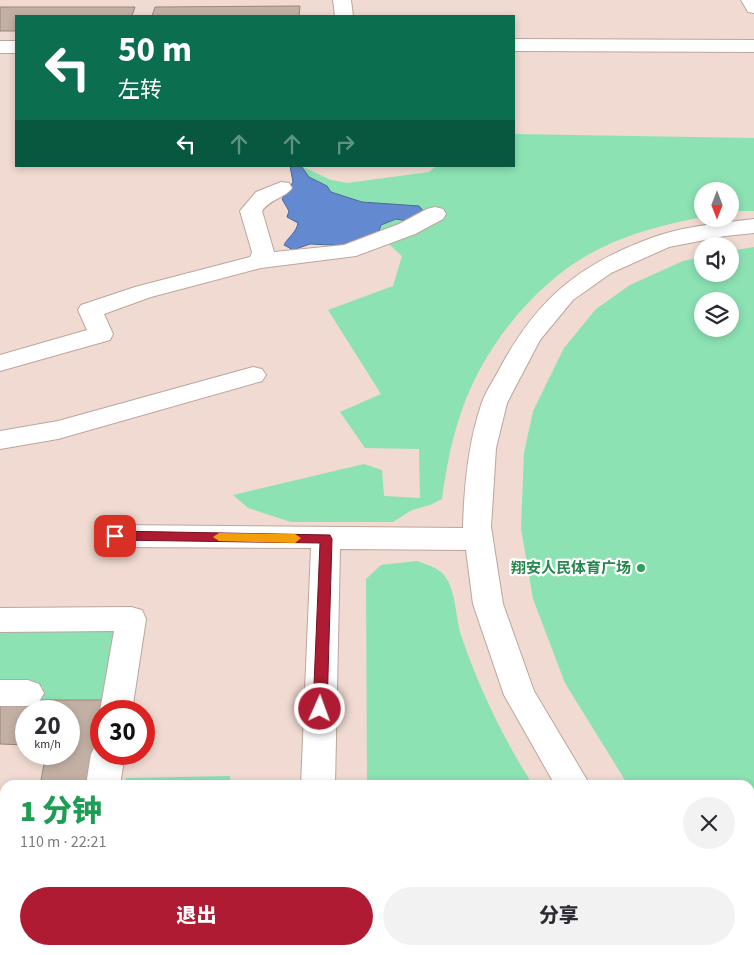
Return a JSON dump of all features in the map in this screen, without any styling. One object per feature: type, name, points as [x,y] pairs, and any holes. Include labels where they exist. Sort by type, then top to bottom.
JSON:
[{"type":"street","points":[[342,0],[344,15]]},
{"type":"street","points":[[750,0],[754,8]]},
{"type":"street","points":[[515,45],[754,46]]},
{"type":"street","points":[[0,47],[15,47]]},
{"type":"street","points":[[260,261],[263,252],[255,234],[256,221],[251,211],[256,201],[280,188]]},
{"type":"street","points":[[0,363],[101,334],[90,310],[143,292],[260,261],[348,251],[407,229],[435,214]]},
{"type":"street","points":[[569,780],[520,695],[488,604],[477,527],[483,448],[494,403],[529,337],[565,295],[604,268],[662,242],[725,229],[754,226]]},
{"type":"street","points":[[0,440],[58,430],[253,375]]},
{"type":"street","points":[[115,536],[479,539]]},
{"type":"street","points":[[318,780],[326,539]]},
{"type":"street","points":[[0,620],[131,619],[118,700]]},
{"type":"street","points":[[104,780],[106,765]]},
{"type":"green space","points":[[515,134],[754,138],[754,211],[739,211],[739,182],[694,182],[694,219],[650,229],[625,237],[601,248],[578,261],[556,277],[515,317],[498,340],[470,388],[454,434],[442,499],[430,505],[412,510],[393,522],[291,522],[248,508],[233,495],[364,464],[382,470],[384,496],[420,498],[419,449],[365,448],[340,412],[381,394],[328,310],[393,286],[402,256],[378,234],[381,225],[396,219],[414,222],[419,206],[362,202],[331,192],[327,186],[309,177],[302,167],[331,180],[347,183],[429,172],[435,167],[515,167]]},
{"type":"green space","name":"翔安人民体育广场","points":[[754,247],[754,780],[625,780],[565,683],[533,599],[521,528],[524,453],[533,411],[564,348],[596,309],[630,285],[683,261],[694,259],[694,282],[739,282],[739,250]]},
{"type":"green space","points":[[417,561],[432,566],[444,575],[454,597],[460,630],[476,676],[502,732],[530,780],[367,780],[366,579],[381,565]]},
{"type":"green space","points":[[0,625],[112,629],[122,642],[111,700],[40,700],[43,687],[0,687]]},
{"type":"green space","points":[[230,776],[230,780],[126,780],[126,778]]},
{"type":"water","points":[[290,167],[302,167],[309,177],[327,186],[331,192],[362,202],[419,206],[426,214],[414,222],[396,219],[381,225],[378,234],[351,246],[310,244],[293,250],[284,245],[296,229],[298,223],[287,217],[289,211],[282,199],[293,182]]},
{"type":"building","points":[[300,6],[299,15],[152,15],[155,7]]},
{"type":"building","points":[[0,7],[135,7],[132,15],[15,15],[15,31],[0,31]]},
{"type":"building","points":[[0,700],[15,700],[15,745],[0,744]]},
{"type":"building","points":[[80,700],[90,700],[90,765],[93,765],[90,780],[41,780],[44,765],[80,765]]},
{"type":"slow traffic","points":[[219,537],[295,538]]},
{"type":"place","name":"翔安人民体育广场","points":[[641,568]]},
{"type":"route","points":[[115,536],[326,539],[320,709]]}]
